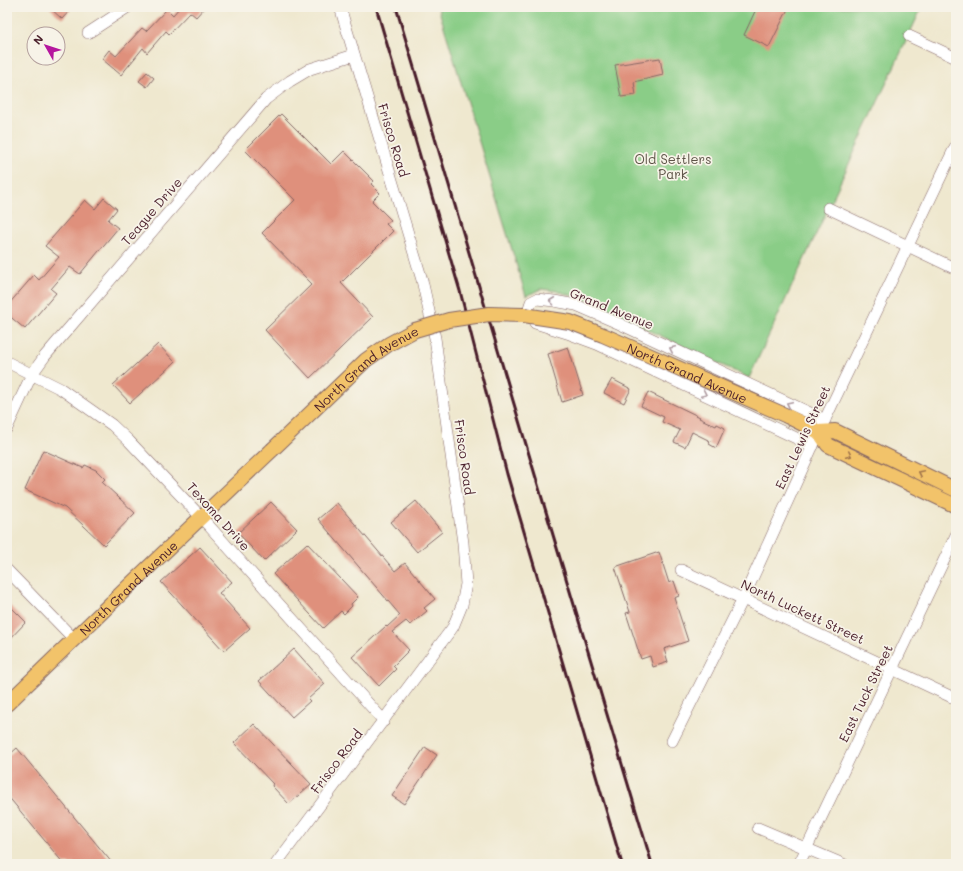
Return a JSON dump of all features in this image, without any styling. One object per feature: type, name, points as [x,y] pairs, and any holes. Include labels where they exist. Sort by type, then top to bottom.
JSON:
[{"type":"main road","name":"North Grand Avenue","points":[[7,704],[366,360],[389,344],[415,330],[449,320],[489,314],[524,315],[570,322],[787,416],[835,431],[956,490]]},
{"type":"main road","name":"North Grand Avenue","points":[[822,426],[828,445],[956,506]]},
{"type":"street","points":[[88,33],[128,7]]},
{"type":"street","name":"Frisco Road","points":[[276,864],[453,627],[462,605],[466,584],[463,543],[435,338],[422,280],[340,7]]},
{"type":"street","points":[[909,36],[956,58]]},
{"type":"street","name":"Teague Drive","points":[[7,428],[32,374],[49,350],[266,99],[290,81],[310,69],[354,55]]},
{"type":"street","name":"East Lewis Street","points":[[672,741],[743,599],[822,426],[956,145]]},
{"type":"street","points":[[828,208],[956,269]]},
{"type":"street","name":"Grand Avenue","points":[[813,446],[597,344],[535,323],[528,311],[530,302],[536,299],[554,300],[576,305],[620,324],[822,426]]},
{"type":"street","name":"Texoma Drive","points":[[7,362],[61,389],[112,425],[201,517],[384,721]]},
{"type":"street","name":"East Tuck Street","points":[[799,864],[956,535]]},
{"type":"street","points":[[7,570],[74,639]]},
{"type":"street","name":"North Luckett Street","points":[[682,570],[956,699]]},
{"type":"street","points":[[758,828],[842,864]]},
{"type":"green space","name":"Old Settlers Park","points":[[438,7],[922,7],[749,378],[586,300],[557,291],[541,289],[526,296]]},
{"type":"building","points":[[49,7],[73,7],[62,19]]},
{"type":"building","points":[[180,7],[205,7],[196,17],[190,12],[169,34],[166,31],[147,53],[143,48],[121,75],[102,59],[109,50],[116,56],[142,28],[146,31],[167,9],[173,15]]},
{"type":"building","points":[[757,7],[789,7],[769,47],[744,35]]},
{"type":"building","points":[[660,58],[663,75],[634,82],[636,95],[621,97],[615,65]]},
{"type":"building","points":[[147,72],[154,78],[147,87],[139,81]]},
{"type":"building","points":[[281,114],[331,164],[344,151],[374,181],[371,184],[380,193],[372,201],[391,220],[386,224],[393,231],[341,283],[373,317],[310,378],[265,330],[312,284],[262,233],[295,200],[245,150]]},
{"type":"building","points":[[104,198],[117,209],[108,220],[118,228],[80,274],[70,267],[51,289],[56,293],[25,329],[7,314],[7,306],[34,275],[39,280],[59,257],[45,246],[85,200],[95,209]]},
{"type":"building","points":[[158,344],[175,362],[130,403],[113,385]]},
{"type":"building","points":[[568,347],[583,395],[562,402],[548,354]]},
{"type":"building","points":[[612,379],[631,389],[624,403],[604,393]]},
{"type":"building","points":[[648,392],[716,426],[717,424],[725,428],[716,448],[709,444],[710,441],[692,432],[685,447],[674,442],[680,430],[662,422],[664,417],[641,406]]},
{"type":"building","points":[[43,450],[83,468],[85,465],[96,470],[105,479],[102,482],[135,513],[104,545],[65,508],[25,490]]},
{"type":"building","points":[[416,501],[442,532],[417,552],[391,522]]},
{"type":"building","points":[[271,502],[297,529],[264,561],[238,533]]},
{"type":"building","points":[[337,503],[395,571],[405,563],[435,599],[424,608],[427,611],[410,625],[406,621],[392,632],[409,650],[393,666],[396,669],[379,686],[352,657],[400,615],[318,519]]},
{"type":"building","points":[[307,543],[358,597],[344,614],[341,611],[323,628],[273,574]]},
{"type":"building","points":[[200,547],[232,582],[219,593],[250,628],[224,651],[161,582]]},
{"type":"building","points":[[659,552],[669,583],[674,581],[679,596],[674,598],[688,641],[664,649],[668,662],[653,667],[650,656],[641,659],[626,613],[630,612],[615,567]]},
{"type":"building","points":[[7,603],[26,622],[7,642]]},
{"type":"building","points":[[294,649],[325,684],[308,699],[310,701],[292,717],[259,681]]},
{"type":"building","points":[[254,724],[311,784],[289,804],[272,786],[273,784],[234,743]]},
{"type":"building","points":[[425,747],[437,755],[404,804],[392,796]]},
{"type":"building","points":[[17,748],[113,864],[64,864],[7,795],[7,757]]},
{"type":"railway","points":[[376,7],[460,291],[507,474],[622,864]]},
{"type":"railway","points":[[396,7],[652,864]]}]
